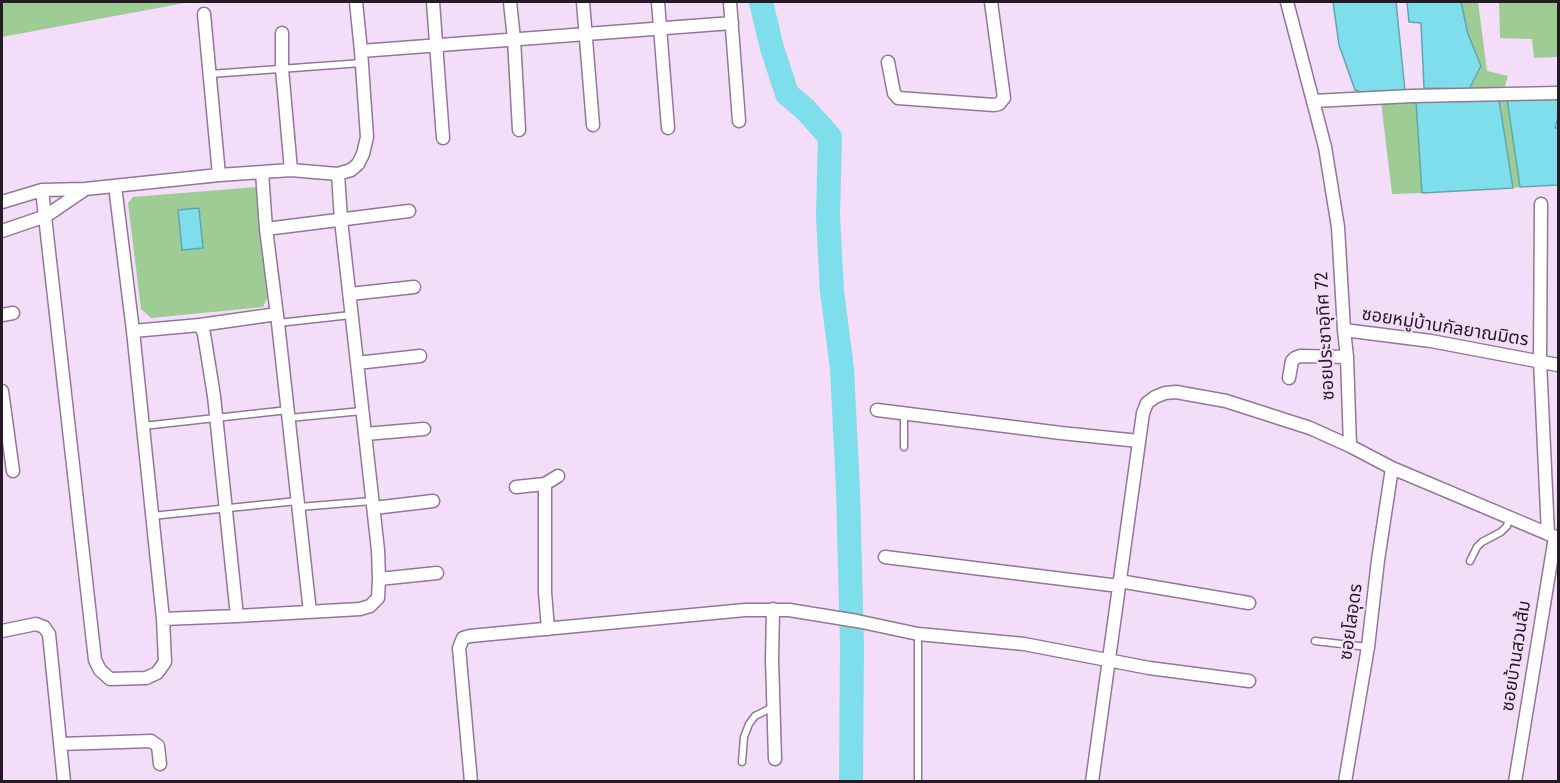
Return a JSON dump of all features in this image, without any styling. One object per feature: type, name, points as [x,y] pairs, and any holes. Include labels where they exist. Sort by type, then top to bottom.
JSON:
[{"type":"street","points":[[2,202],[42,190],[85,189],[291,170],[338,174],[351,170],[358,164],[363,154],[367,137],[356,2]]},
{"type":"street","points":[[434,2],[443,138]]},
{"type":"street","points":[[510,2],[519,130]]},
{"type":"street","points":[[583,2],[593,125]]},
{"type":"street","points":[[658,2],[668,128]]},
{"type":"street","points":[[730,2],[739,121]]},
{"type":"street","points":[[888,63],[894,93],[898,98],[999,104],[1004,98],[991,2]]},
{"type":"street","name":"ซอยประชาอุทิศ 72","points":[[1287,2],[1325,147],[1338,227],[1347,357],[1350,446]]},
{"type":"street","points":[[204,14],[219,175]]},
{"type":"street","points":[[361,57],[437,45],[732,23]]},
{"type":"street","points":[[282,33],[282,69],[291,170]]},
{"type":"street","points":[[1313,101],[1558,93]]},
{"type":"street","points":[[262,172],[266,229],[310,612]]},
{"type":"street","points":[[163,619],[360,609],[370,606],[378,598],[378,550],[340,220],[338,174]]},
{"type":"street","points":[[42,190],[95,660],[100,670],[110,679],[146,678],[157,673],[165,662],[163,619],[134,331],[115,186]]},
{"type":"street","points":[[2,231],[46,216],[85,189]]},
{"type":"street","name":"ซอยหมู่บ้านกัลยาณมิตร","points":[[1541,204],[1540,361],[1554,536]]},
{"type":"street","points":[[266,229],[409,211]]},
{"type":"street","points":[[350,294],[414,286]]},
{"type":"street","points":[[134,331],[278,319]]},
{"type":"street","points":[[200,326],[206,342],[216,418],[237,616]]},
{"type":"street","name":"ซอยหมู่บ้านกัลยาณมิตร","points":[[1344,330],[1431,341],[1558,365]]},
{"type":"street","points":[[357,363],[420,356]]},
{"type":"street","points":[[1288,378],[1292,361],[1300,356],[1347,357]]},
{"type":"street","points":[[2,391],[12,471]]},
{"type":"street","points":[[1092,782],[1143,413],[1147,403],[1155,396],[1176,392],[1227,400],[1310,428],[1392,468],[1554,536]]},
{"type":"street","points":[[877,410],[1139,441]]},
{"type":"street","points":[[365,434],[424,429]]},
{"type":"street","name":"ซอยโสอุดร","points":[[1345,782],[1368,647],[1392,468]]},
{"type":"street","points":[[516,487],[545,484],[558,476]]},
{"type":"street","points":[[545,484],[545,592],[548,629]]},
{"type":"street","points":[[373,504],[432,501]]},
{"type":"street","name":"ซอยบ้านสวนส้ม","points":[[1515,782],[1554,536]]},
{"type":"street","points":[[885,557],[1119,583],[1249,603]]},
{"type":"street","points":[[379,579],[437,573]]},
{"type":"street","points":[[773,609],[771,632],[775,759]]},
{"type":"street","points":[[471,782],[459,648],[463,638],[470,636],[773,609],[840,618],[918,634],[1024,644],[1149,668],[1249,681]]},
{"type":"street","points":[[2,631],[36,624],[44,627],[49,634],[64,782]]},
{"type":"street","points":[[60,744],[151,741],[158,746],[160,764]]},
{"type":"lane","points":[[210,74],[282,69],[361,57]]},
{"type":"lane","points":[[278,319],[352,315]]},
{"type":"lane","points":[[143,426],[216,418],[363,411]]},
{"type":"lane","points":[[904,413],[904,447]]},
{"type":"lane","points":[[152,516],[225,508],[298,504],[373,504]]},
{"type":"lane","points":[[1470,561],[1477,547],[1507,526],[1509,517]]},
{"type":"lane","points":[[918,634],[918,782]]},
{"type":"lane","points":[[1315,641],[1368,647]]},
{"type":"lane","points":[[742,762],[744,737],[748,724],[755,716],[773,707]]},
{"type":"green space","points":[[2,2],[190,2],[2,37]]},
{"type":"green space","points":[[1461,2],[1478,2],[1487,71],[1508,76],[1504,89],[1469,89],[1481,66],[1468,34]]},
{"type":"green space","points":[[1499,2],[1558,2],[1558,57],[1534,58],[1532,39],[1500,38]]},
{"type":"green space","points":[[1507,99],[1520,187],[1513,188],[1499,100]]},
{"type":"green space","points":[[1416,101],[1422,193],[1392,194],[1381,102]]},
{"type":"green space","points":[[257,187],[267,298],[263,307],[151,318],[141,309],[128,203],[133,197]]},
{"type":"water","points":[[1333,2],[1396,2],[1405,91],[1367,95],[1355,90],[1339,45]]},
{"type":"water","points":[[1407,2],[1461,2],[1468,34],[1481,66],[1469,89],[1424,88],[1421,23],[1409,22]]},
{"type":"water","points":[[1558,98],[1558,117],[1555,128],[1558,128],[1558,185],[1520,187],[1507,99]]},
{"type":"water","points":[[1499,100],[1513,188],[1422,193],[1416,101]]},
{"type":"water","points":[[199,208],[203,248],[182,250],[178,210]]},
{"type":"waterway","points":[[761,2],[772,48],[787,94],[805,109],[830,137],[828,216],[832,291],[842,369],[848,490],[852,646],[851,782]]}]
